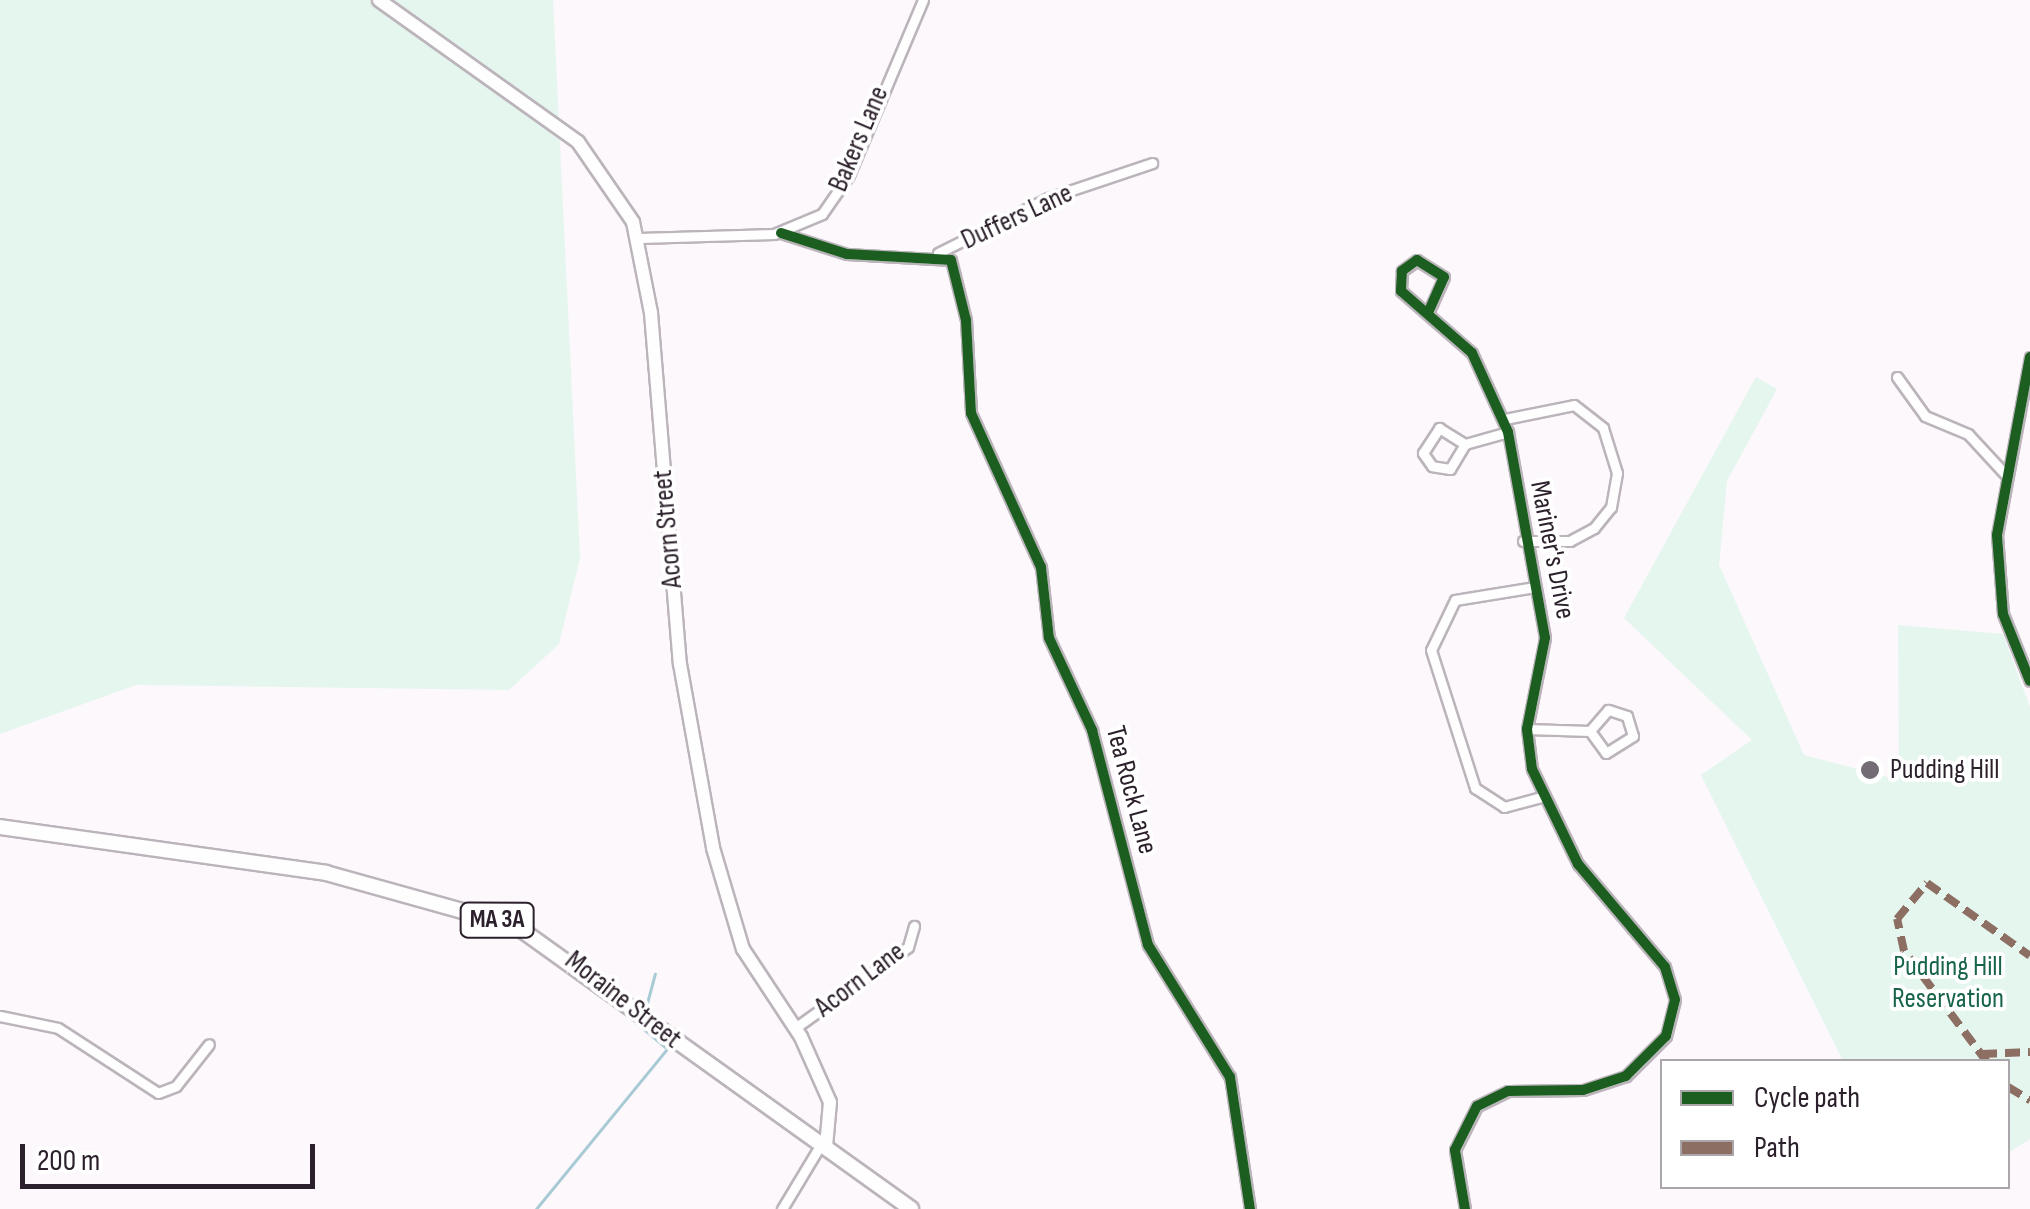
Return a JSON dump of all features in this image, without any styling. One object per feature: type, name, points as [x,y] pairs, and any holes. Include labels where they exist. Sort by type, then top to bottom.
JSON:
[{"type":"main road","name":"Acorn Street","points":[[379,0],[578,142],[618,190],[638,238],[680,664],[712,848],[742,949],[795,1028],[833,1115],[824,1146]]},
{"type":"main road","name":"Moraine Street","points":[[0,828],[326,873],[516,926],[911,1209]]},
{"type":"street","name":"Bakers Lane","points":[[638,238],[781,232],[814,221],[843,187],[923,0]]},
{"type":"street","name":"Duffers Lane","points":[[938,253],[1048,198],[1152,164]]},
{"type":"street","points":[[781,232],[847,254],[938,253]]},
{"type":"street","name":"Tea Rock Lane","points":[[938,253],[958,276],[971,413],[1042,567],[1049,638],[1092,730],[1148,945],[1230,1077],[1250,1209]]},
{"type":"street","name":"Mariner's Drive","points":[[1428,313],[1444,277],[1417,260],[1402,271],[1401,291],[1472,353],[1508,432],[1545,656],[1527,729],[1545,796],[1590,882],[1660,959],[1674,1013],[1639,1067],[1598,1087],[1496,1094],[1470,1114],[1454,1164],[1465,1209]]},
{"type":"street","points":[[2030,357],[2006,476],[2001,595],[2030,681]]},
{"type":"street","points":[[1897,377],[1925,416],[1968,434],[2006,476]]},
{"type":"street","points":[[1504,419],[1574,404],[1603,428],[1617,472],[1611,508],[1594,528],[1570,541],[1523,541]]},
{"type":"street","points":[[1465,444],[1438,428],[1423,452],[1432,466],[1450,469],[1465,444],[1508,432]]},
{"type":"street","points":[[1535,587],[1455,600],[1431,650],[1475,788],[1504,807],[1545,796]]},
{"type":"street","points":[[1620,711],[1633,736],[1606,753],[1590,730],[1598,714],[1620,711]]},
{"type":"street","points":[[1527,729],[1590,730]]},
{"type":"street","name":"Acorn Lane","points":[[795,1028],[908,947],[914,926]]},
{"type":"street","points":[[0,1016],[58,1028],[166,1093],[208,1044]]},
{"type":"street","points":[[782,1209],[824,1146]]},
{"type":"green space","points":[[0,0],[553,0],[580,558],[559,644],[509,690],[136,685],[0,734]]},
{"type":"green space","name":"Pudding Hill Reservation","points":[[1756,377],[1777,389],[1727,481],[1719,565],[1804,755],[1899,780],[1898,625],[2003,634],[2030,707],[2030,1139],[2010,1152],[2010,1059],[1842,1059],[1701,775],[1752,740],[1624,618]]},
{"type":"waterway","points":[[646,1007],[655,974]]},
{"type":"waterway","points":[[536,1209],[667,1049],[636,1023]]},
{"type":"marked path","points":[[1985,1059],[1904,951],[1897,919],[1927,883],[2030,956]]},
{"type":"marked path","points":[[1982,1054],[2030,1052]]},
{"type":"marked path","points":[[2010,1088],[2030,1100]]},
{"type":"cycle path","points":[[781,233],[847,254],[951,260],[966,320],[971,413],[1041,567],[1049,638],[1092,730],[1148,945],[1230,1077],[1250,1209]]},
{"type":"cycle path","points":[[1428,313],[1444,277],[1417,260],[1402,271],[1401,291],[1472,353],[1508,432],[1545,638],[1527,729],[1532,769],[1578,864],[1665,967],[1675,1000],[1666,1036],[1626,1076],[1583,1090],[1508,1091],[1477,1106],[1455,1150],[1465,1209]]},
{"type":"cycle path","points":[[2030,357],[1997,535],[2003,614],[2030,681]]},
{"type":"place","name":"Pudding Hill","points":[[1870,770]]}]
